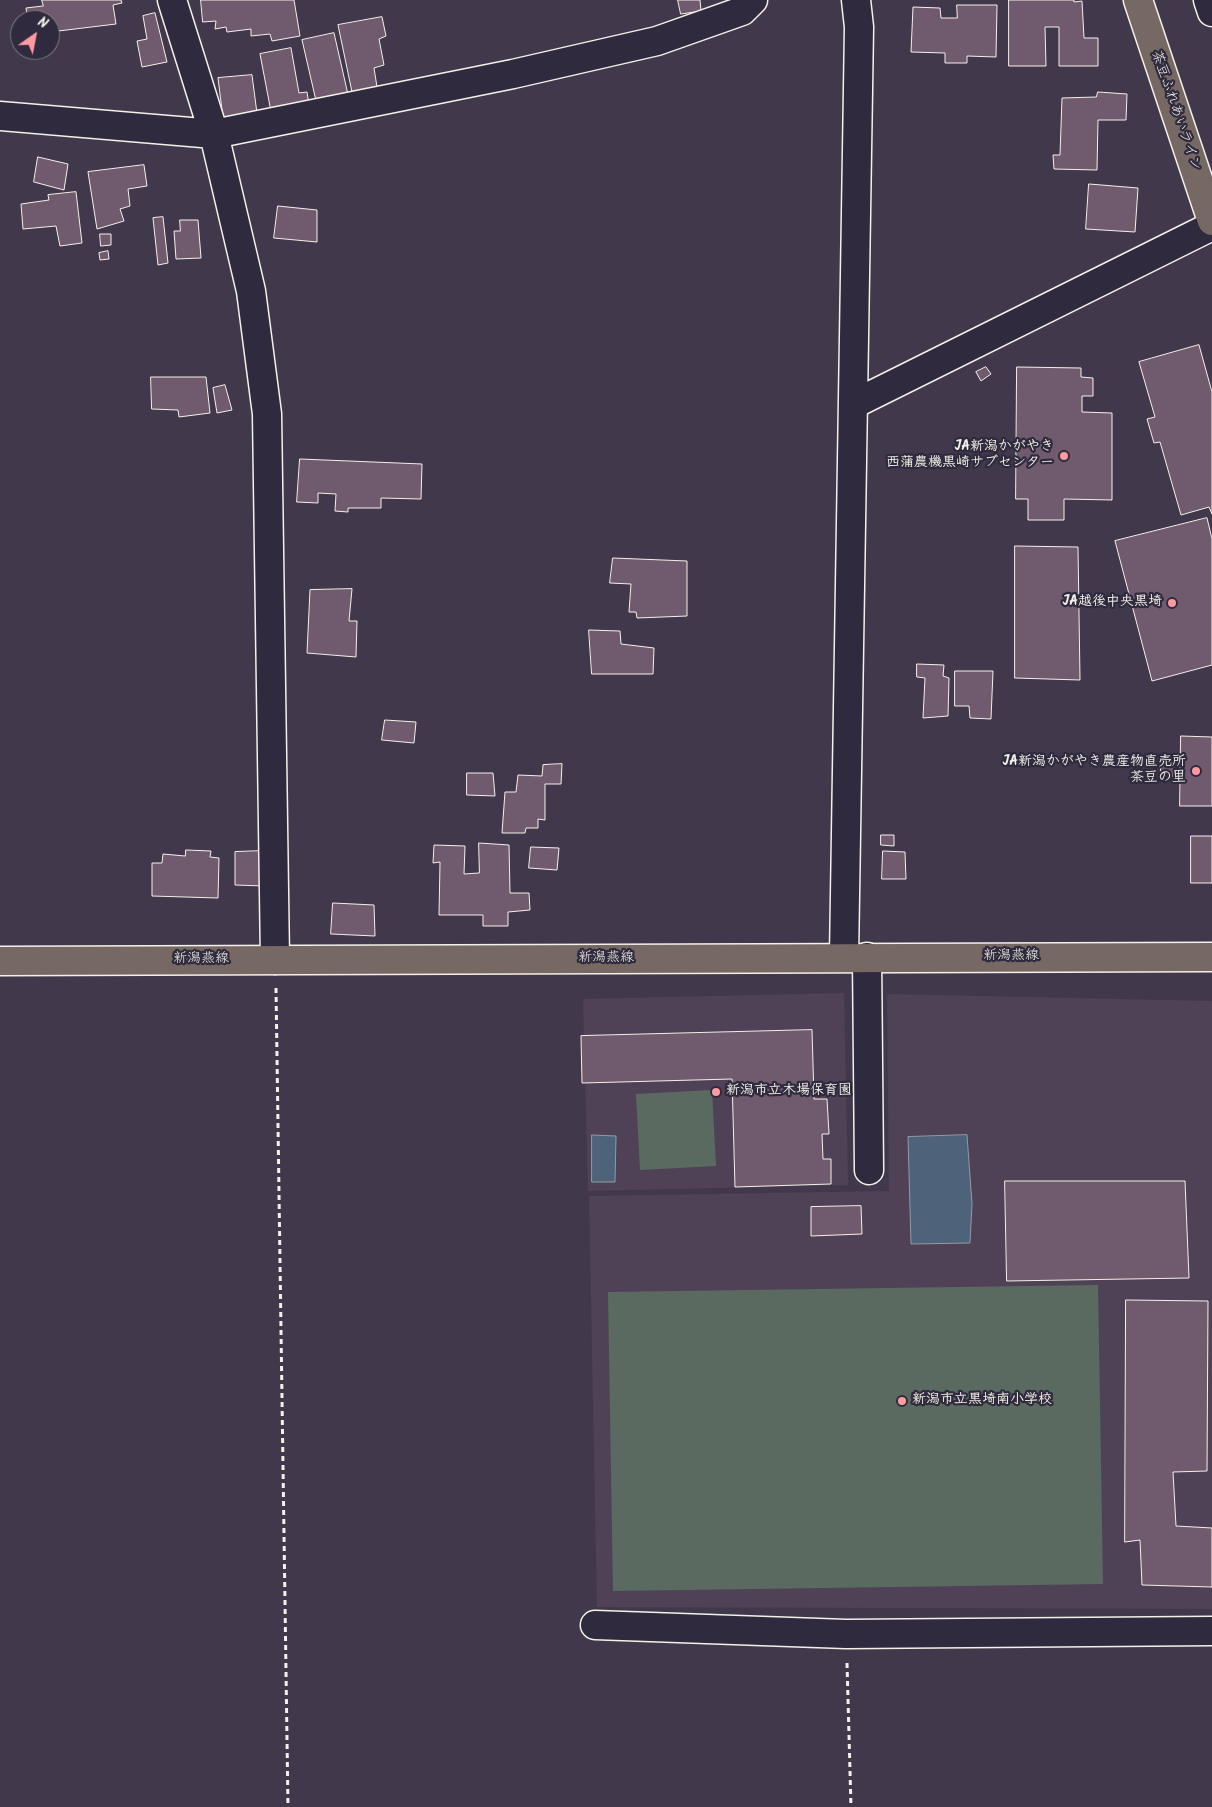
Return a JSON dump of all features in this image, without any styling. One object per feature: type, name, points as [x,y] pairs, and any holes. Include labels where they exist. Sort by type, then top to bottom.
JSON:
[{"type":"main road","name":"茶豆ふれあいライン","points":[[1138,0],[1212,221]]},
{"type":"main road","name":"新潟燕線","points":[[0,961],[1212,956]]},
{"type":"street","points":[[172,0],[214,134],[251,291],[267,414],[276,960]]},
{"type":"street","points":[[0,116],[214,134],[513,74],[657,41],[742,11],[753,0]]},
{"type":"street","points":[[856,0],[859,27],[854,404],[856,957],[869,1170]]},
{"type":"street","points":[[1208,0],[1212,12]]},
{"type":"street","points":[[854,404],[1212,226]]},
{"type":"street","points":[[596,1625],[846,1634],[1212,1631]]},
{"type":"path","points":[[276,960],[288,1807]]},
{"type":"path","points":[[846,1634],[851,1807]]},
{"type":"shaded area","name":"新潟市立木場保育園","points":[[844,993],[848,1185],[588,1191],[583,999]]},
{"type":"shaded area","name":"新潟市立黒埼南小学校","points":[[887,994],[1212,1001],[1212,1609],[597,1607],[589,1196],[889,1191]]},
{"type":"green space","points":[[712,1090],[716,1166],[640,1170],[636,1094]]},
{"type":"green space","points":[[1098,1285],[1103,1584],[613,1591],[608,1292]]},
{"type":"water","points":[[592,1135],[616,1136],[615,1182],[592,1182]]},
{"type":"water","points":[[967,1135],[972,1204],[970,1243],[911,1244],[908,1137]]},
{"type":"building","points":[[42,0],[121,0],[122,3],[113,5],[116,24],[60,31],[60,10],[26,10],[26,8],[43,6]]},
{"type":"building","points":[[201,0],[294,0],[300,36],[272,41],[270,34],[251,36],[251,29],[227,32],[226,27],[215,29],[216,21],[203,22]]},
{"type":"building","points":[[678,0],[700,0],[701,11],[681,14]]},
{"type":"building","points":[[1009,0],[1082,1],[1084,38],[1098,38],[1098,66],[1059,66],[1059,27],[1045,27],[1046,66],[1009,66]]},
{"type":"building","points":[[957,5],[997,5],[996,57],[967,56],[967,63],[945,63],[945,53],[911,52],[913,7],[940,8],[941,18],[957,18]]},
{"type":"building","points":[[155,13],[167,62],[142,67],[137,41],[147,39],[143,16]]},
{"type":"building","points":[[382,17],[386,36],[379,39],[384,65],[374,68],[377,87],[352,92],[338,25]]},
{"type":"building","points":[[334,33],[349,99],[317,105],[302,40]]},
{"type":"building","points":[[291,48],[299,93],[307,92],[310,111],[272,117],[260,54]]},
{"type":"building","points":[[252,75],[258,121],[224,126],[218,78]]},
{"type":"building","points":[[1098,92],[1127,94],[1126,120],[1098,120],[1097,170],[1054,169],[1053,155],[1060,155],[1062,98],[1096,97]]},
{"type":"building","points":[[38,157],[68,164],[64,190],[34,182]]},
{"type":"building","points":[[144,165],[147,186],[128,189],[130,206],[120,209],[124,221],[97,229],[88,172]]},
{"type":"building","points":[[1089,184],[1138,188],[1135,232],[1086,229]]},
{"type":"building","points":[[76,192],[82,243],[60,246],[56,226],[23,229],[21,204],[49,200],[48,195]]},
{"type":"building","points":[[278,206],[317,210],[317,242],[274,238]]},
{"type":"building","points":[[163,217],[168,263],[158,265],[153,218]]},
{"type":"building","points":[[180,220],[198,220],[201,258],[176,259],[174,231],[180,231]]},
{"type":"building","points":[[100,234],[111,234],[111,245],[101,246]]},
{"type":"building","points":[[108,251],[109,259],[100,260],[99,253]]},
{"type":"building","points":[[1199,345],[1212,392],[1212,514],[1209,507],[1181,515],[1160,442],[1154,443],[1147,419],[1155,417],[1139,362]]},
{"type":"building","points":[[986,367],[991,374],[981,381],[976,372]]},
{"type":"building","name":"JA新潟かがやき 西蒲農機黒崎サブセンター","points":[[1017,367],[1081,368],[1081,377],[1093,378],[1093,396],[1082,396],[1082,412],[1112,413],[1112,500],[1064,499],[1064,520],[1028,520],[1028,499],[1016,499]]},
{"type":"building","points":[[151,377],[206,377],[210,413],[179,417],[178,410],[152,409]]},
{"type":"building","points":[[225,385],[232,410],[217,413],[213,388]]},
{"type":"building","points":[[300,459],[422,464],[421,499],[381,498],[381,508],[348,508],[348,512],[335,511],[336,494],[318,493],[318,503],[297,502]]},
{"type":"building","name":"JA越後中央黒埼","points":[[1207,518],[1212,539],[1212,665],[1152,681],[1115,541]]},
{"type":"building","points":[[1015,546],[1078,547],[1080,680],[1015,678]]},
{"type":"building","points":[[613,558],[687,561],[687,616],[637,618],[636,612],[629,612],[631,584],[610,583]]},
{"type":"building","points":[[352,589],[349,621],[357,621],[356,657],[307,653],[310,590]]},
{"type":"building","points":[[589,630],[620,631],[621,644],[654,648],[653,674],[592,674]]},
{"type":"building","points":[[917,664],[944,665],[943,676],[949,678],[948,716],[923,718],[925,678],[917,677]]},
{"type":"building","points":[[955,671],[993,671],[991,719],[970,718],[969,706],[955,706]]},
{"type":"building","points":[[385,720],[416,722],[414,743],[382,740]]},
{"type":"building","name":"JA新潟かがやき農産物直売所 茶豆の里","points":[[1181,736],[1212,737],[1212,806],[1180,806]]},
{"type":"building","points":[[1161,763],[1173,764],[1173,776],[1161,776]]},
{"type":"building","points":[[562,764],[561,784],[545,784],[545,820],[538,819],[538,828],[526,828],[525,833],[502,833],[505,792],[516,792],[518,775],[542,776],[543,765]]},
{"type":"building","points":[[467,773],[493,773],[495,796],[467,795]]},
{"type":"building","points":[[881,835],[894,835],[894,846],[881,845]]},
{"type":"building","points":[[1191,836],[1212,836],[1212,883],[1191,883]]},
{"type":"building","points":[[479,843],[509,845],[510,893],[529,893],[530,910],[508,912],[508,926],[483,926],[483,915],[439,915],[440,862],[433,863],[434,845],[465,846],[464,874],[479,873]]},
{"type":"building","points":[[531,847],[559,848],[557,870],[529,868]]},
{"type":"building","points":[[186,850],[211,851],[210,857],[219,858],[218,898],[152,896],[152,863],[162,863],[163,854],[185,856]]},
{"type":"building","points":[[262,851],[264,886],[235,885],[235,852]]},
{"type":"building","points":[[883,851],[905,852],[906,879],[882,879]]},
{"type":"building","points":[[333,903],[374,905],[375,936],[331,934]]},
{"type":"building","points":[[812,1030],[814,1099],[827,1099],[829,1134],[822,1134],[823,1159],[831,1159],[831,1184],[735,1187],[732,1079],[582,1083],[581,1036]]},
{"type":"building","points":[[1005,1181],[1185,1181],[1189,1278],[1007,1281]]},
{"type":"building","points":[[861,1206],[862,1234],[811,1236],[811,1207]]},
{"type":"building","points":[[1126,1300],[1208,1301],[1207,1471],[1173,1472],[1176,1526],[1212,1528],[1212,1587],[1142,1585],[1140,1540],[1125,1542]]},
{"type":"place","name":"JA新潟かがやき 西蒲農機黒崎サブセンター","points":[[1064,456]]},
{"type":"place","name":"JA越後中央黒埼","points":[[1172,603]]},
{"type":"place","name":"JA新潟かがやき農産物直売所 茶豆の里","points":[[1196,771]]},
{"type":"place","name":"新潟市立木場保育園","points":[[716,1092]]},
{"type":"place","name":"新潟市立黒埼南小学校","points":[[902,1401]]}]
